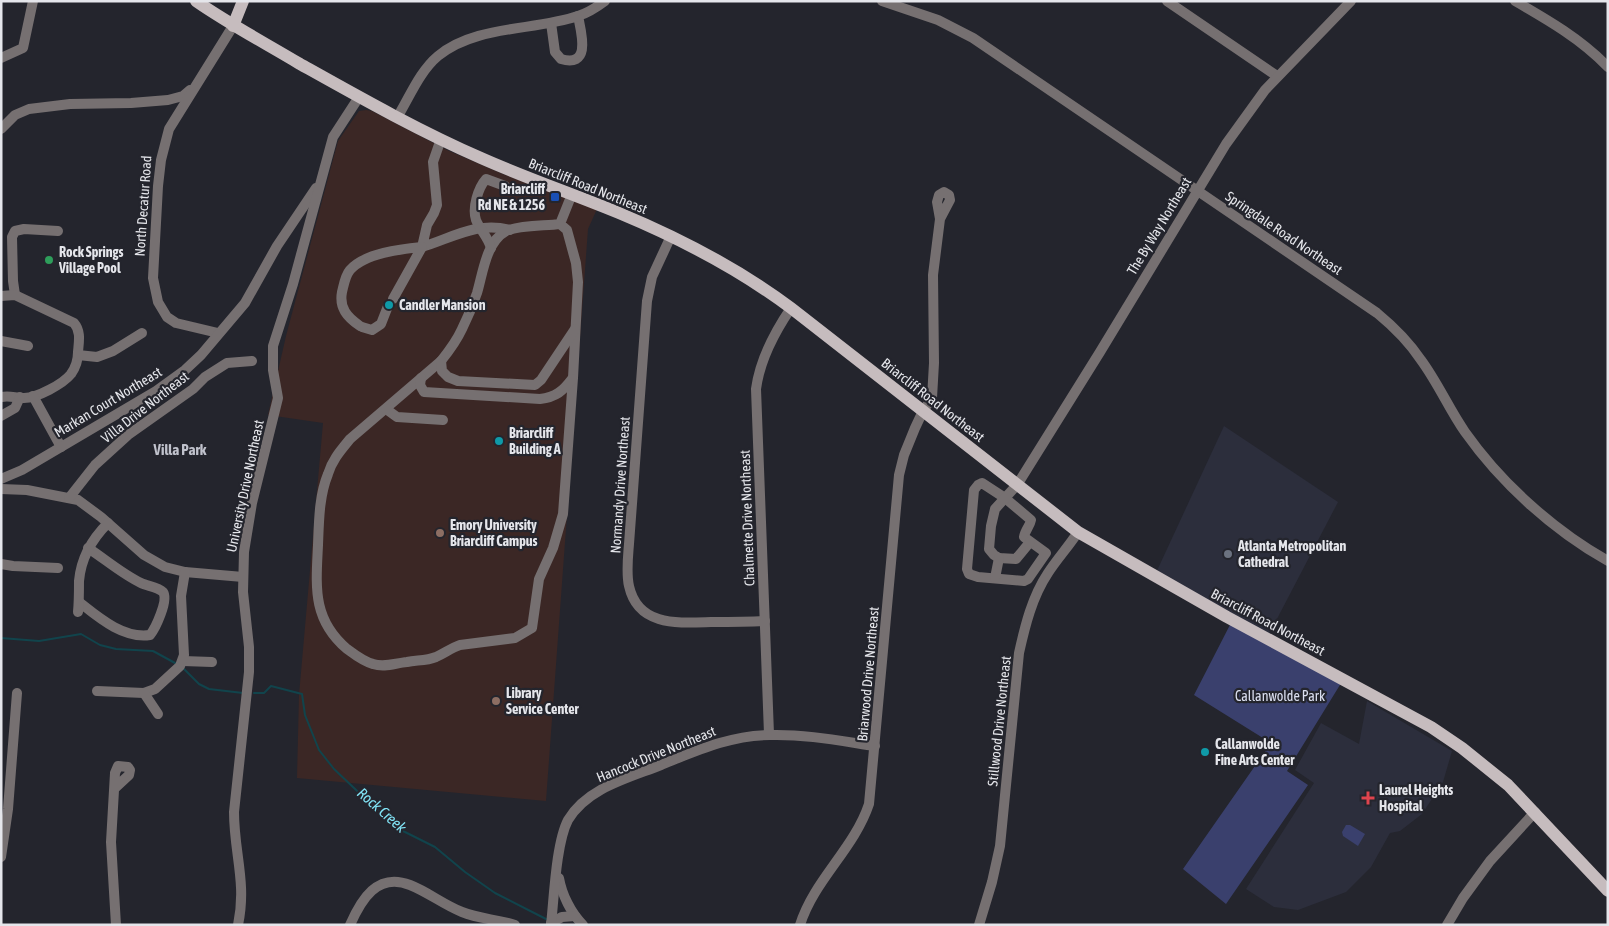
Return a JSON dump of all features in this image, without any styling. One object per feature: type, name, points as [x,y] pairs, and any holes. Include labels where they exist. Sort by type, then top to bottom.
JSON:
[{"type":"main road","name":"Briarcliff Road Northeast","points":[[196,1],[233,26],[359,98],[489,162],[615,211],[671,236],[754,283],[791,308],[1078,532],[1431,727],[1462,748],[1508,785],[1608,891]]},
{"type":"main road","name":"North Decatur Road","points":[[233,26],[243,1]]},
{"type":"street","points":[[1,58],[23,48],[33,1]]},
{"type":"street","points":[[398,116],[430,64],[446,50],[461,42],[492,33],[578,16],[605,1]]},
{"type":"street","name":"Springdale Road Northeast","points":[[882,1],[938,20],[973,38],[1198,190],[1390,324],[1422,361],[1460,424],[1494,470],[1515,491],[1564,533],[1608,562]]},
{"type":"street","points":[[1166,1],[1277,76]]},
{"type":"street","name":"The By Way Northeast","points":[[999,558],[990,549],[991,526],[995,509],[1017,485],[1240,122],[1277,76],[1351,1]]},
{"type":"street","points":[[1515,1],[1567,32],[1608,66]]},
{"type":"street","points":[[550,23],[555,52],[561,59],[572,60],[578,57],[583,49],[578,16]]},
{"type":"street","name":"North Decatur Road","points":[[218,333],[184,326],[171,320],[161,309],[154,290],[153,278],[160,160],[169,129],[233,26]]},
{"type":"street","points":[[1,128],[15,115],[29,109],[70,104],[168,100],[183,96],[195,86]]},
{"type":"street","name":"University Drive Northeast","points":[[238,925],[242,887],[234,829],[234,812],[250,666],[243,577],[244,552],[249,521],[278,398],[273,370],[273,346],[308,231],[333,137],[359,98]]},
{"type":"street","points":[[442,139],[433,162],[437,205],[427,225],[422,247],[381,324],[372,330],[361,327],[342,308],[341,302],[346,277],[359,263],[379,254],[422,247],[457,233],[480,227],[499,227],[510,230],[560,224],[567,230],[577,272],[578,296],[563,514],[553,548],[539,579],[532,628],[515,638],[460,645],[424,661],[408,661],[386,666],[372,664],[365,661],[337,639],[327,626],[321,612],[316,588],[320,511],[323,488],[328,472],[339,452],[350,439],[441,361],[462,329],[477,294],[491,248],[501,236],[510,230]]},
{"type":"street","points":[[491,248],[475,214],[482,183],[489,179],[505,186]]},
{"type":"street","points":[[218,333],[245,303],[278,246],[321,180]]},
{"type":"street","points":[[560,224],[572,194]]},
{"type":"street","name":"Briarwood Drive Northeast","points":[[800,925],[813,896],[860,827],[869,804],[899,475],[904,455],[923,411],[932,398],[934,363],[933,274],[940,219]]},
{"type":"street","points":[[294,223],[308,231]]},
{"type":"street","points":[[15,295],[12,237],[15,231],[24,229],[58,231]]},
{"type":"street","name":"Normandy Drive Northeast","points":[[671,236],[652,277],[647,301],[628,552],[629,588],[639,606],[650,615],[664,622],[688,624],[765,621]]},
{"type":"street","points":[[1,296],[15,295],[74,323],[78,327],[80,334],[78,362],[71,374],[40,395],[24,398],[12,395],[1,397]]},
{"type":"street","name":"Chalmette Drive Northeast","points":[[769,734],[756,389],[764,356],[791,308]]},
{"type":"street","points":[[441,361],[442,371],[453,380],[535,385],[541,380],[576,328]]},
{"type":"street","points":[[78,355],[97,356],[105,354],[142,333]]},
{"type":"street","name":"Markan Court Northeast","points":[[1,479],[22,470],[156,391],[195,360],[218,333]]},
{"type":"street","points":[[1,341],[28,346]]},
{"type":"street","name":"Villa Drive Northeast","points":[[69,498],[95,465],[128,435],[193,389],[205,376],[227,363],[252,361]]},
{"type":"street","points":[[421,378],[420,385],[424,392]]},
{"type":"street","points":[[403,394],[424,392],[540,400],[555,396],[566,388],[573,378]]},
{"type":"street","points":[[33,396],[61,447]]},
{"type":"street","points":[[1,416],[14,408],[20,397]]},
{"type":"street","points":[[386,409],[397,417],[443,420]]},
{"type":"street","points":[[982,483],[1005,498],[1031,520],[1024,532],[1024,537],[1030,542],[1046,553],[1028,579],[995,578],[972,576],[969,574],[967,569],[974,490],[978,485],[982,483]]},
{"type":"street","points":[[1,489],[27,490],[69,498],[88,507],[144,555],[166,567],[186,572],[243,577]]},
{"type":"street","points":[[88,548],[140,583],[160,590],[164,596],[163,606],[150,636],[142,637],[129,634],[79,607],[79,580],[88,548],[95,536],[108,523]]},
{"type":"street","name":"Stillwood Drive Northeast","points":[[979,925],[992,882],[1000,846],[1019,653],[1033,602],[1047,574],[1078,532]]},
{"type":"street","points":[[995,578],[999,558],[1016,560],[1030,542]]},
{"type":"street","points":[[1,564],[58,568]]},
{"type":"street","points":[[1036,567],[1047,574]]},
{"type":"street","points":[[97,691],[144,693],[155,689],[180,666],[183,661],[184,634],[180,596],[186,572]]},
{"type":"street","points":[[183,661],[212,662]]},
{"type":"street","points":[[1,857],[8,809],[17,693]]},
{"type":"street","points":[[144,693],[158,714]]},
{"type":"street","name":"Hancock Drive Northeast","points":[[551,924],[561,840],[566,825],[578,807],[593,794],[623,779],[698,749],[732,740],[769,734],[823,738],[875,746]]},
{"type":"street","points":[[115,788],[111,834],[116,925]]},
{"type":"street","points":[[1446,925],[1490,861],[1535,812]]},
{"type":"street","points":[[558,870],[562,891],[575,916],[583,925]]},
{"type":"street","points":[[350,925],[359,905],[368,893],[380,885],[396,883],[412,886],[470,915],[515,925]]},
{"type":"street","points":[[551,924],[562,917],[575,916]]},
{"type":"shaded area","name":"Emory University Briarcliff Campus","points":[[359,111],[372,111],[447,150],[503,174],[597,209],[588,229],[546,801],[297,778],[299,695],[323,423],[268,415],[286,336],[338,141]]},
{"type":"shaded area","points":[[1224,426],[1338,502],[1267,638],[1155,575]]},
{"type":"shaded area","name":"Laurel Heights Hospital","points":[[1367,701],[1452,751],[1443,782],[1422,814],[1400,831],[1390,833],[1371,867],[1346,892],[1298,910],[1274,907],[1246,889],[1314,783],[1295,770],[1321,723],[1359,744]]},
{"type":"green space","name":"Callanwolde Park","points":[[1233,619],[1343,680],[1287,771],[1308,785],[1226,904],[1183,869],[1271,743],[1194,695]]},
{"type":"green space","points":[[1346,825],[1350,825],[1365,834],[1358,846],[1343,836],[1342,832]]},
{"type":"waterway","name":"Rock Creek","points":[[1,638],[39,641],[81,634],[100,645],[116,649],[153,651],[175,663]]},
{"type":"waterway","name":"Rock Creek","points":[[184,669],[199,684],[209,689],[243,693]]},
{"type":"waterway","name":"Rock Creek","points":[[254,693],[264,693],[271,686],[302,694],[305,715],[319,750],[334,769],[374,807],[401,830],[435,847],[465,872],[495,893],[546,919]]},
{"type":"place","name":"Briarcliff Rd NE & 1256","points":[[555,197]]},
{"type":"place","name":"Rock Springs Village Pool","points":[[49,260]]},
{"type":"place","name":"Candler Mansion","points":[[389,305]]},
{"type":"place","name":"Briarcliff Building A","points":[[499,441]]},
{"type":"place","name":"Emory University Briarcliff Campus","points":[[440,533]]},
{"type":"place","name":"Atlanta Metropolitan Cathedral","points":[[1228,554]]},
{"type":"place","name":"Library Service Center","points":[[496,701]]},
{"type":"place","name":"Callanwolde Fine Arts Center","points":[[1205,752]]},
{"type":"place","name":"Laurel Heights Hospital","points":[[1368,798]]},
{"type":"district","name":"Villa Park","points":[[180,449]]}]
